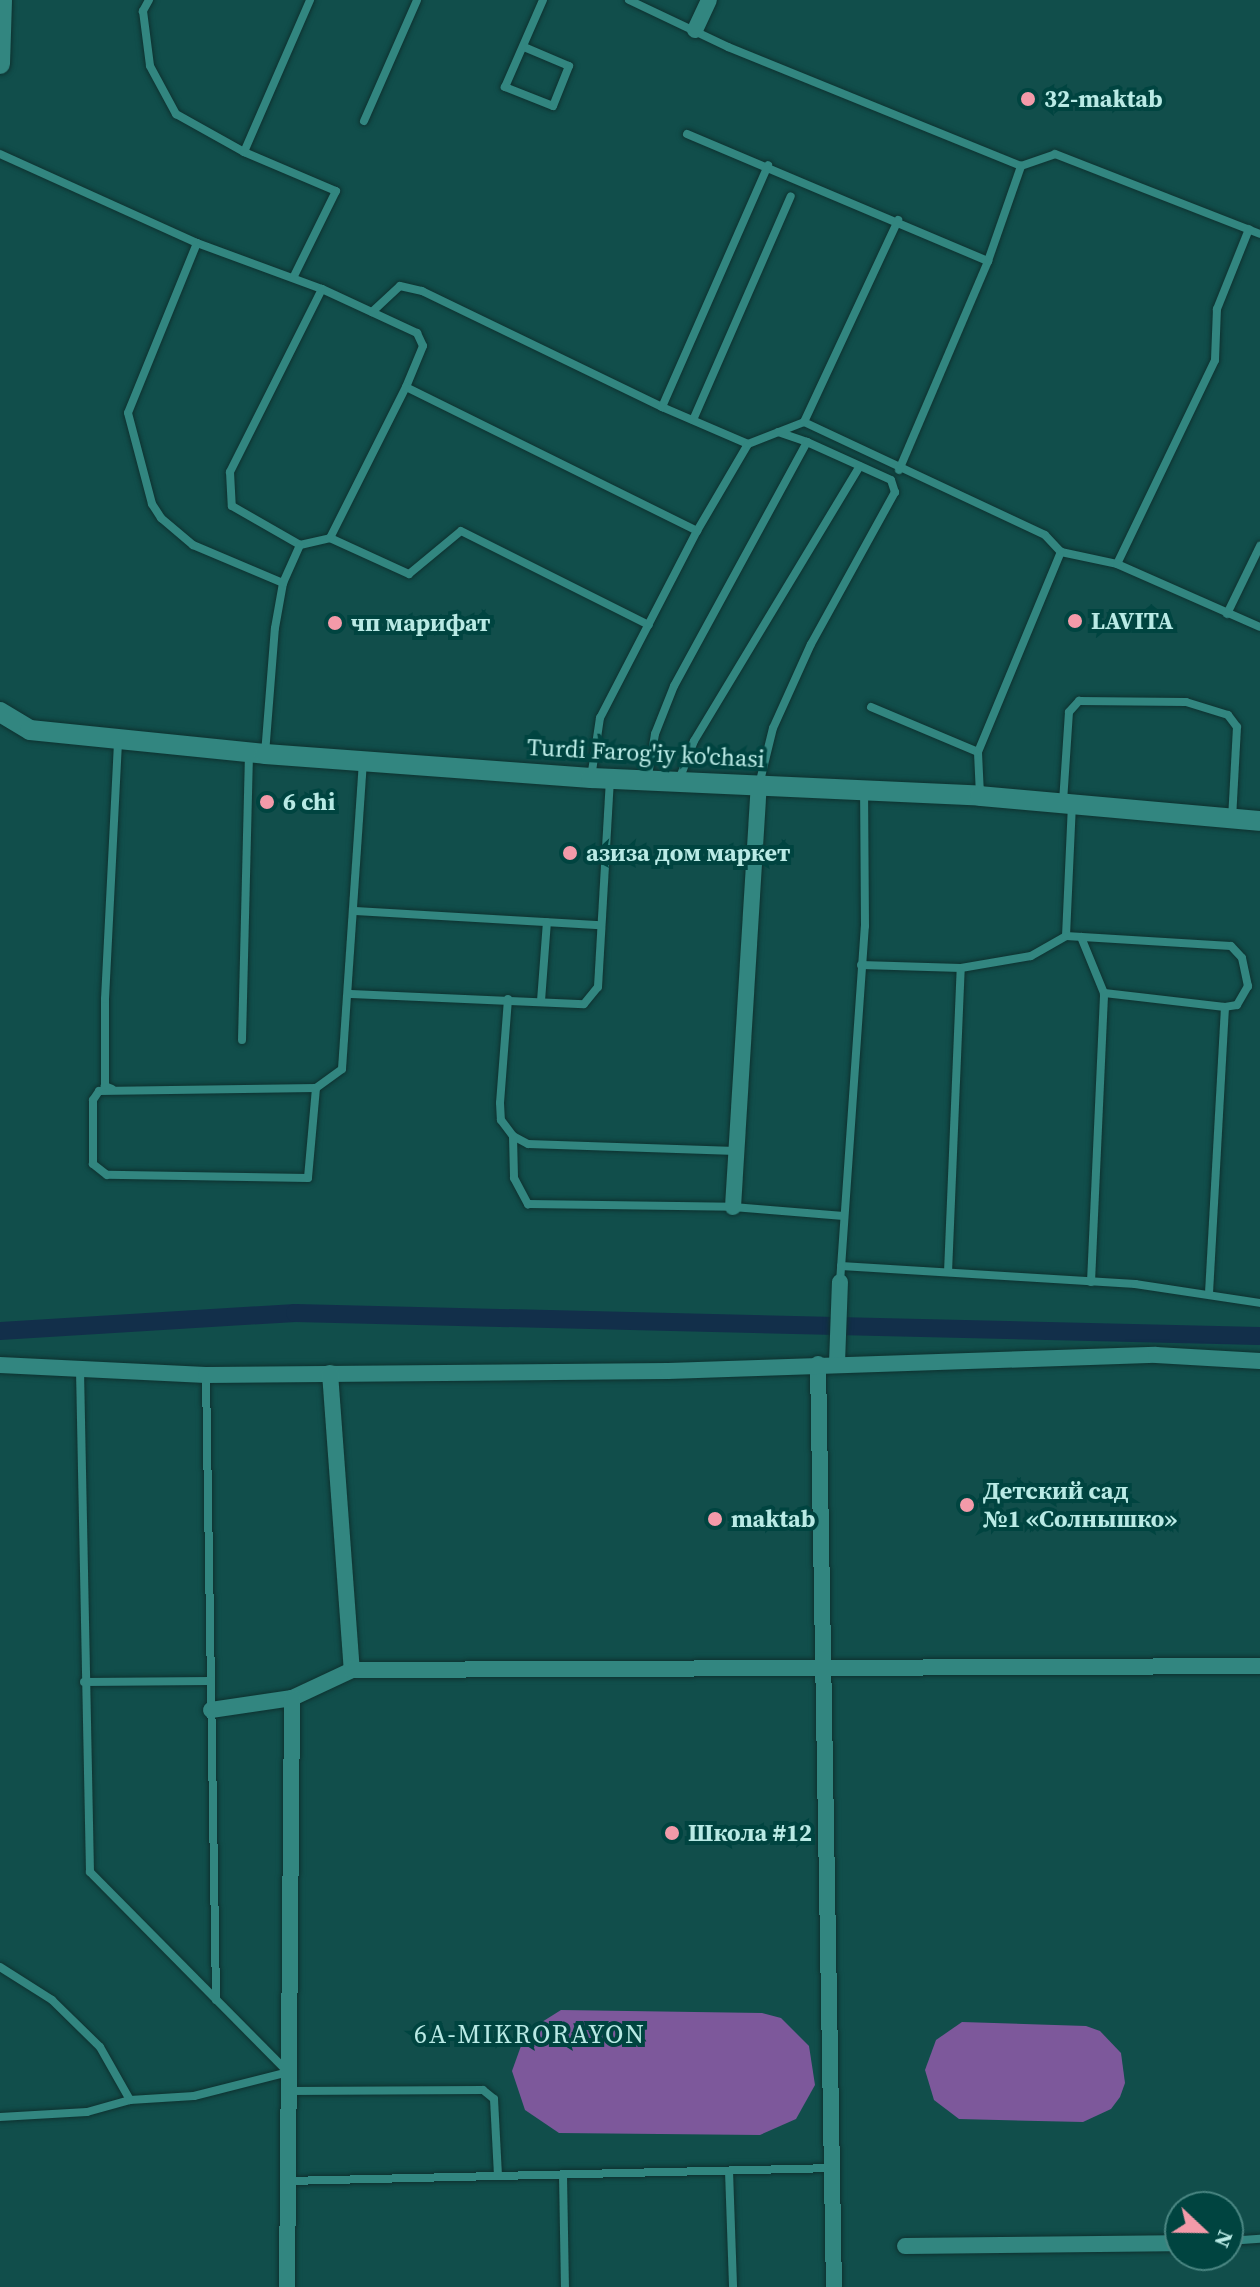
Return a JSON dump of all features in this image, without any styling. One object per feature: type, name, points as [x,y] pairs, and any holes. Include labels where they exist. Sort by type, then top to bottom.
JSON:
[{"type":"street","points":[[0,64],[2,0]]},
{"type":"street","points":[[695,30],[709,0]]},
{"type":"street","name":"Turdi Farog'iy ko'chasi","points":[[0,712],[30,730],[257,753],[601,779],[980,796],[1260,821]]},
{"type":"street","points":[[733,1207],[759,786]]},
{"type":"street","points":[[837,1363],[841,1278]]},
{"type":"street","points":[[0,1365],[206,1375],[668,1371],[837,1363],[1156,1355],[1260,1361]]},
{"type":"street","points":[[818,1364],[834,2287]]},
{"type":"street","points":[[330,1373],[352,1670]]},
{"type":"street","points":[[211,1710],[292,1698],[352,1670],[1260,1666]]},
{"type":"street","points":[[287,2287],[292,1698]]},
{"type":"street","points":[[905,2246],[1164,2243]]},
{"type":"lane","points":[[149,0],[143,11],[150,66],[176,114],[244,152],[336,191],[294,276]]},
{"type":"lane","points":[[244,152],[310,0]]},
{"type":"lane","points":[[364,121],[417,0]]},
{"type":"lane","points":[[524,47],[569,66],[553,106],[505,87],[543,0]]},
{"type":"lane","points":[[629,0],[1021,166],[1055,154],[1260,234]]},
{"type":"lane","points":[[687,134],[768,165],[988,261]]},
{"type":"lane","points":[[0,154],[197,243],[294,276],[417,333],[423,346],[406,387],[330,538]]},
{"type":"lane","points":[[662,407],[768,165]]},
{"type":"lane","points":[[899,470],[988,261],[1021,166]]},
{"type":"lane","points":[[693,420],[791,196]]},
{"type":"lane","points":[[351,994],[584,1004],[591,998],[598,987],[601,925],[600,718],[697,531],[748,444],[804,422],[898,220]]},
{"type":"lane","points":[[1117,564],[1215,360],[1217,309],[1249,229]]},
{"type":"lane","points":[[197,243],[128,413],[152,504],[161,518],[193,545],[283,583]]},
{"type":"lane","points":[[372,312],[400,286],[422,291],[662,407],[748,444]]},
{"type":"lane","points":[[322,289],[230,472],[232,506],[300,545],[330,538],[409,574],[461,531],[649,625]]},
{"type":"lane","points":[[406,387],[697,531]]},
{"type":"lane","points":[[804,422],[899,470],[1045,535],[1061,552],[1117,564],[1260,627]]},
{"type":"lane","points":[[759,786],[773,728],[811,644],[895,492],[891,480],[778,432]]},
{"type":"lane","points":[[647,781],[655,734],[674,686],[807,442]]},
{"type":"lane","points":[[678,782],[694,741],[860,466]]},
{"type":"lane","points":[[242,1040],[257,753],[283,583],[300,545]]},
{"type":"lane","points":[[1227,614],[1260,546]]},
{"type":"lane","points":[[980,796],[978,752],[1061,552]]},
{"type":"lane","points":[[1066,936],[1069,712],[1079,701],[1186,702],[1228,715],[1237,727],[1232,818]]},
{"type":"lane","points":[[871,707],[978,752]]},
{"type":"lane","points":[[112,1089],[105,1086],[105,999],[118,739]]},
{"type":"lane","points":[[316,1088],[312,1172],[298,1178],[97,1171],[93,1100],[99,1091],[316,1088],[342,1069],[351,994],[363,761]]},
{"type":"lane","points":[[864,791],[861,965],[841,1278],[948,1272],[1209,1293],[1260,1303]]},
{"type":"lane","points":[[355,911],[601,925]]},
{"type":"lane","points":[[541,1001],[547,922]]},
{"type":"lane","points":[[861,965],[961,968],[1031,956],[1066,936],[1231,946],[1242,958],[1248,986],[1237,1005],[1225,1007],[1104,993]]},
{"type":"lane","points":[[1081,937],[1104,993],[1091,1282]]},
{"type":"lane","points":[[948,1272],[961,968]]},
{"type":"lane","points":[[508,999],[500,1103],[501,1120],[513,1136],[528,1144],[736,1151]]},
{"type":"lane","points":[[1209,1293],[1225,1007]]},
{"type":"lane","points":[[513,1136],[514,1178],[528,1204],[733,1207],[844,1216]]},
{"type":"lane","points":[[80,1370],[90,1872],[288,2072]]},
{"type":"lane","points":[[206,1375],[216,2000]]},
{"type":"lane","points":[[84,1682],[211,1681]]},
{"type":"lane","points":[[0,1967],[52,2000],[100,2047],[130,2100]]},
{"type":"lane","points":[[0,2117],[87,2112],[130,2100],[194,2096],[288,2072]]},
{"type":"lane","points":[[288,2091],[483,2090],[494,2099],[498,2176]]},
{"type":"lane","points":[[287,2181],[834,2168]]},
{"type":"lane","points":[[729,2171],[733,2287]]},
{"type":"lane","points":[[563,2175],[565,2287]]},
{"type":"shaded area","points":[[561,2010],[762,2013],[781,2018],[809,2046],[815,2085],[796,2119],[760,2135],[559,2133],[525,2110],[512,2071],[526,2032]]},
{"type":"shaded area","points":[[962,2022],[1086,2026],[1100,2031],[1121,2053],[1125,2083],[1120,2097],[1111,2109],[1083,2122],[959,2119],[934,2100],[925,2070],[936,2040]]},
{"type":"waterway","points":[[0,1331],[295,1313],[1260,1336]]},
{"type":"place","name":"32-maktab","points":[[1028,99]]},
{"type":"place","name":"LAVITA","points":[[1075,621]]},
{"type":"place","name":"чп марифат","points":[[335,623]]},
{"type":"place","name":"6 chi","points":[[267,802]]},
{"type":"place","name":"азиза дом маркет","points":[[570,853]]},
{"type":"place","name":"Детский сад №1 «Солнышко»","points":[[967,1505]]},
{"type":"place","name":"maktab","points":[[715,1519]]},
{"type":"place","name":"Школа #12","points":[[672,1833]]},
{"type":"district","name":"6A-MIKRORAYON","points":[[530,2035]]}]
